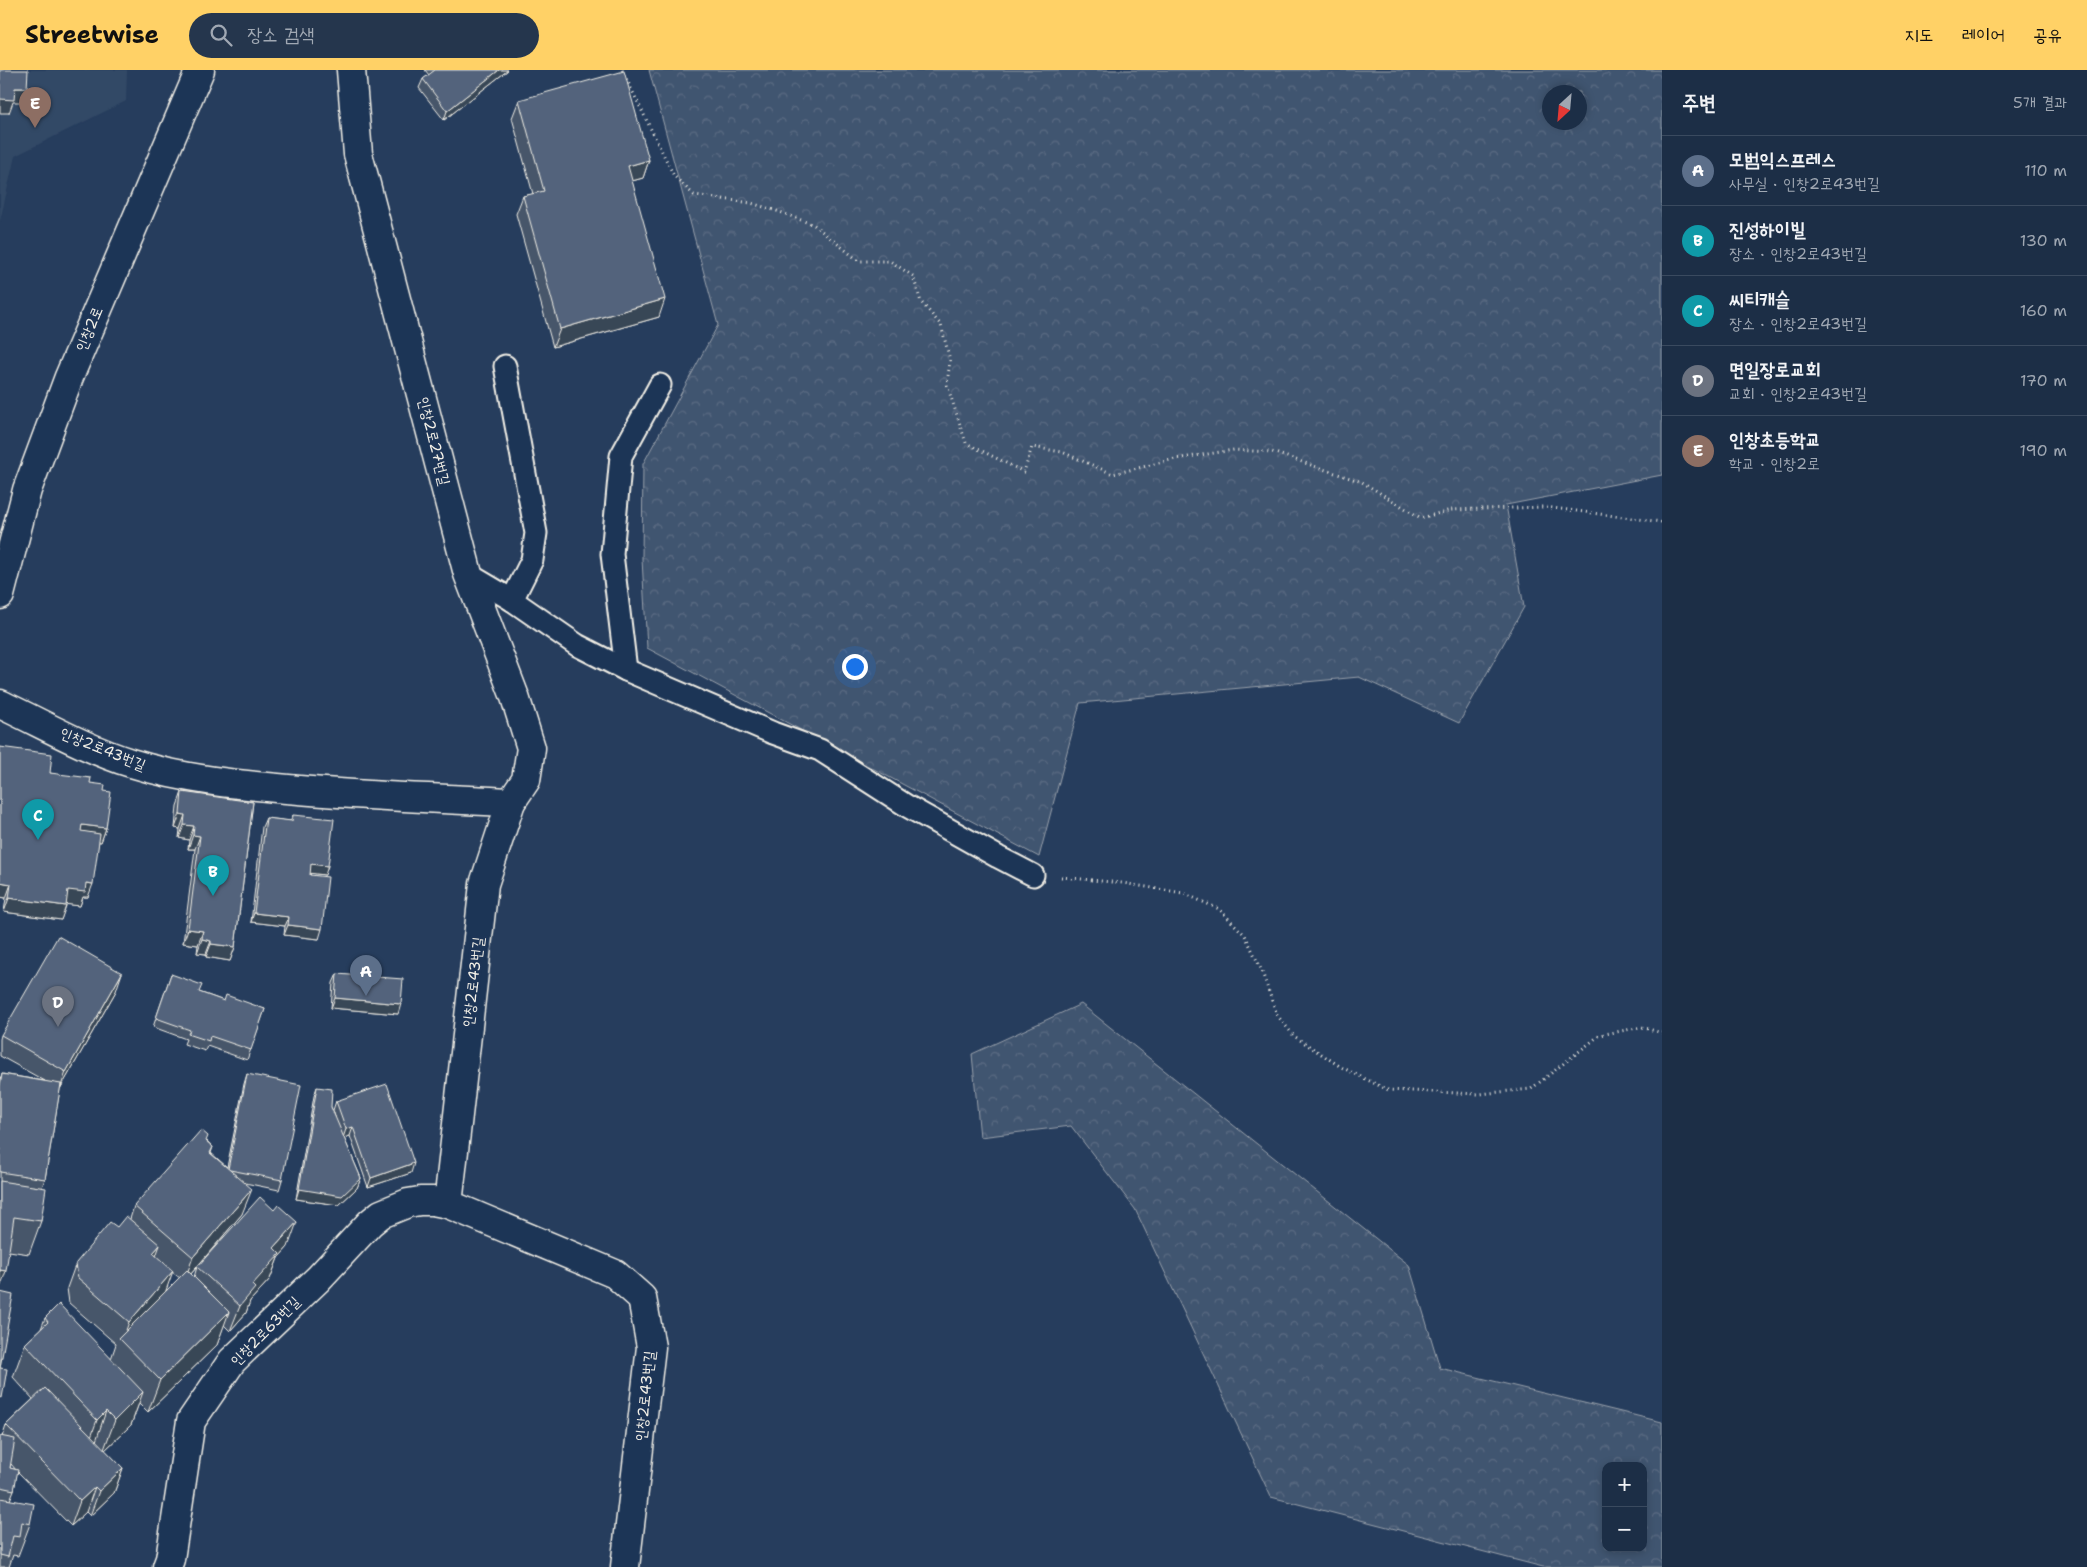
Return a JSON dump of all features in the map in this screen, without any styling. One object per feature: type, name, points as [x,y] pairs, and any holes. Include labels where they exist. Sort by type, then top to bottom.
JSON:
[{"type":"street","name":"인창2로","points":[[0,595],[27,490],[69,377],[200,70]]},
{"type":"street","name":"인창2로27번길","points":[[351,70],[358,154],[468,574],[515,697],[531,748],[526,780],[511,802]]},
{"type":"street","name":"인창2로43번길","points":[[0,704],[89,747],[129,763],[154,770],[238,785],[374,796],[511,802],[484,884],[448,1204],[615,1274],[642,1298],[651,1347],[625,1567]]},
{"type":"street","name":"인창2로63번길","points":[[167,1567],[170,1558],[191,1421],[232,1361],[318,1279],[381,1214],[408,1203],[420,1201],[448,1204]]},
{"type":"lane","points":[[505,366],[536,533],[532,560],[512,600]]},
{"type":"lane","points":[[626,670],[612,554],[622,456],[660,385]]},
{"type":"lane","points":[[468,574],[512,600],[577,645],[626,670],[774,733],[820,750],[906,806],[1033,875]]},
{"type":"path","points":[[622,70],[674,176],[694,195],[752,203],[780,212],[814,226],[859,261],[890,261],[913,276],[921,302],[941,325],[950,360],[947,385],[966,443],[1024,472],[1032,448],[1062,452],[1112,474],[1175,459],[1234,450],[1272,452],[1362,482],[1421,518],[1450,510],[1544,508],[1662,522]]},
{"type":"path","points":[[1033,875],[1122,883],[1183,893],[1219,909],[1244,935],[1261,969],[1276,1015],[1294,1036],[1341,1067],[1388,1090],[1479,1094],[1531,1089],[1600,1035],[1642,1027],[1662,1033]]},
{"type":"shaded area","points":[[0,70],[127,70],[126,101],[15,156],[0,221]]},
{"type":"green space","points":[[649,70],[1662,70],[1662,475],[1506,505],[1524,607],[1459,723],[1359,677],[1080,703],[1039,857],[647,648],[642,559],[643,464],[718,325]]},
{"type":"green space","points":[[1081,1004],[1409,1265],[1440,1368],[1662,1422],[1662,1567],[1543,1567],[1271,1497],[1135,1209],[1071,1126],[980,1137],[972,1054]]},
{"type":"building","points":[[0,70],[28,70],[27,88],[15,88],[14,100],[0,99]]},
{"type":"building","points":[[435,70],[499,70],[447,111],[423,79]]},
{"type":"building","points":[[624,71],[649,160],[628,166],[665,299],[560,329],[523,196],[544,191],[519,100]]},
{"type":"building","points":[[0,747],[52,754],[50,773],[91,778],[90,783],[105,785],[104,791],[111,792],[106,828],[82,825],[81,831],[100,834],[93,884],[86,883],[85,892],[68,890],[66,906],[9,898],[11,884],[0,882]]},
{"type":"building","points":[[182,792],[253,802],[235,947],[211,944],[211,941],[202,939],[203,931],[188,929],[200,836],[193,835],[194,826],[184,825],[185,815],[180,814]]},
{"type":"building","points":[[293,815],[334,819],[328,866],[311,864],[310,875],[328,877],[322,929],[288,925],[289,917],[254,913],[266,818],[292,821]]},
{"type":"building","points":[[58,936],[122,973],[66,1072],[1,1035]]},
{"type":"building","points":[[171,974],[202,985],[199,992],[224,1001],[226,995],[265,1009],[251,1050],[210,1036],[209,1041],[188,1034],[190,1030],[156,1018]]},
{"type":"building","points":[[337,974],[403,979],[401,1004],[335,998]]},
{"type":"building","points":[[2,1074],[61,1084],[45,1179],[0,1172],[0,1086]]},
{"type":"building","points":[[247,1074],[301,1085],[282,1180],[228,1169]]},
{"type":"building","points":[[387,1084],[414,1163],[371,1178],[353,1127],[346,1129],[336,1101]]},
{"type":"building","points":[[317,1087],[332,1089],[331,1107],[361,1178],[342,1196],[299,1189]]},
{"type":"building","points":[[201,1130],[208,1136],[206,1141],[213,1147],[210,1153],[252,1189],[193,1257],[134,1206]]},
{"type":"building","points":[[0,1181],[46,1188],[41,1221],[14,1217],[6,1271],[0,1270]]},
{"type":"building","points":[[260,1197],[274,1210],[278,1205],[297,1222],[274,1248],[280,1254],[252,1285],[255,1288],[240,1306],[197,1267]]},
{"type":"building","points":[[126,1216],[160,1245],[153,1253],[173,1271],[129,1322],[78,1278],[76,1263],[110,1222],[117,1227]]},
{"type":"building","points":[[187,1270],[229,1312],[160,1380],[119,1338]]},
{"type":"building","points":[[0,1292],[13,1295],[0,1368]]},
{"type":"building","points":[[59,1304],[143,1392],[115,1420],[106,1411],[97,1420],[25,1344],[48,1322],[45,1318]]},
{"type":"building","points":[[0,1368],[7,1369],[2,1398],[0,1397]]},
{"type":"building","points":[[45,1388],[123,1468],[99,1491],[95,1487],[80,1501],[6,1425]]},
{"type":"building","points":[[0,1436],[15,1439],[10,1468],[18,1470],[14,1490],[0,1487]]},
{"type":"building","points":[[0,1498],[34,1504],[30,1524],[22,1522],[20,1537],[13,1536],[8,1557],[0,1555]]},
{"type":"place","name":"인창초등학교","points":[[35,128]]},
{"type":"place","name":"씨티캐슬","points":[[38,840]]},
{"type":"place","name":"진성하이빌","points":[[213,896]]},
{"type":"place","name":"모범익스프레스","points":[[366,996]]},
{"type":"place","name":"면일장로교회","points":[[58,1027]]}]
